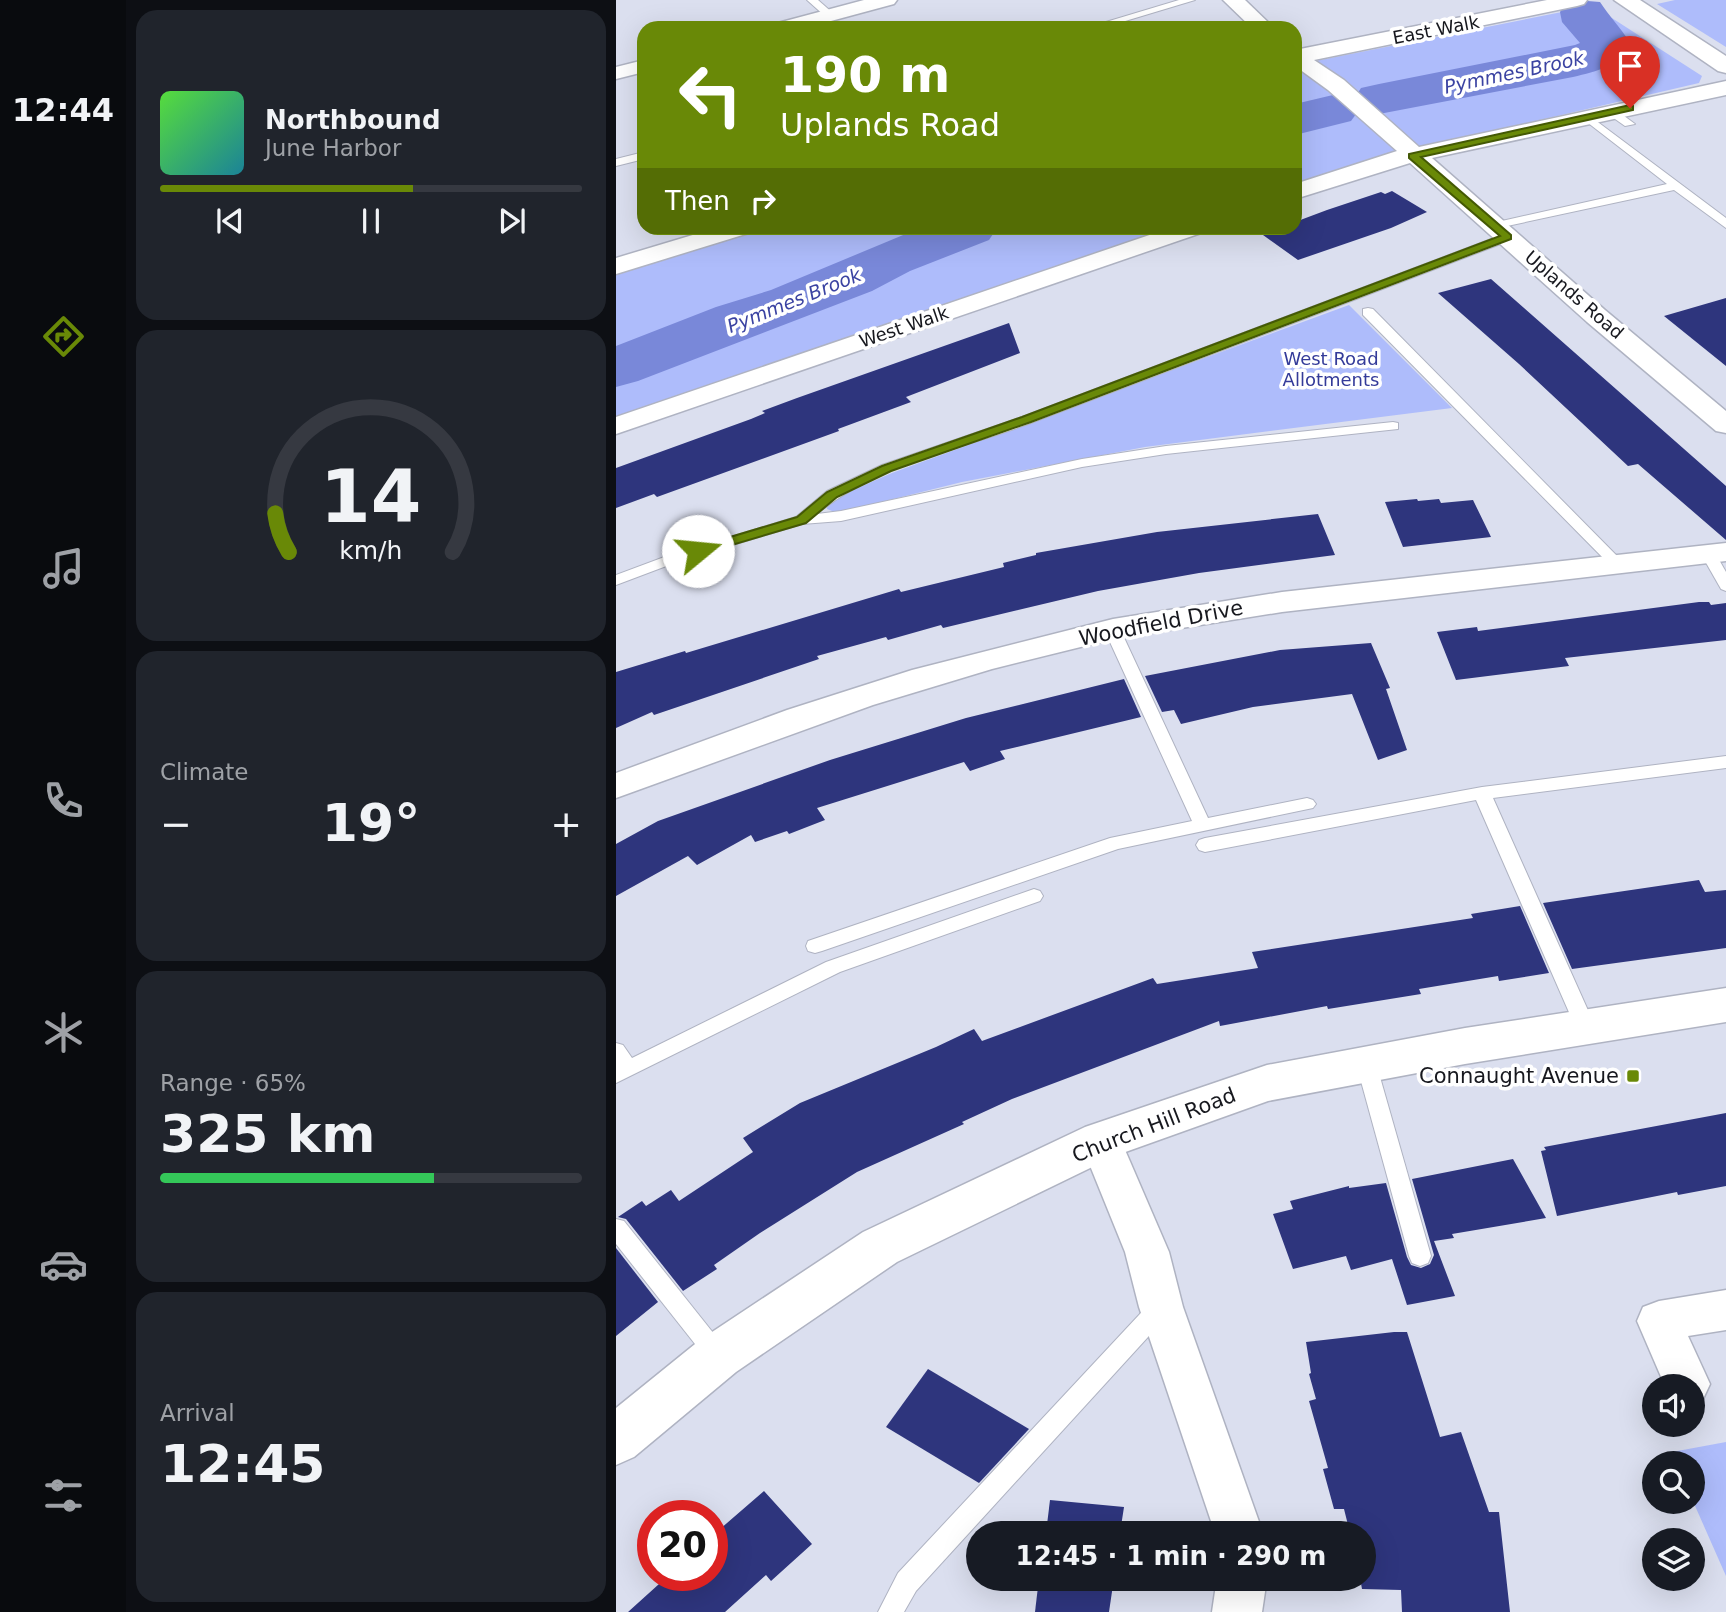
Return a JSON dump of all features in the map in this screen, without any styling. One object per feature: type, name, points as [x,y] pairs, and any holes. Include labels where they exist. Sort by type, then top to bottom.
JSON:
[{"type":"street","points":[[807,21],[887,0]]},
{"type":"street","points":[[1233,0],[1256,21]]},
{"type":"street","name":"East Walk","points":[[1302,56],[1577,0]]},
{"type":"street","points":[[1634,1],[1726,66]]},
{"type":"street","name":"Uplands Road","points":[[1302,62],[1336,85],[1413,156],[1726,425]]},
{"type":"street","points":[[616,73],[637,68]]},
{"type":"street","points":[[1302,190],[1385,161],[1587,117],[1620,118],[1726,88]]},
{"type":"street","points":[[616,266],[717,235]]},
{"type":"street","name":"West Walk","points":[[616,426],[1172,235]]},
{"type":"street","name":"Woodfield Drive","points":[[616,786],[701,752],[888,689],[990,659],[1112,629],[1258,605],[1718,553]]},
{"type":"street","name":"Church Hill Road","points":[[616,1440],[718,1356],[880,1247],[1101,1140],[1267,1083],[1366,1063],[1726,1004]]},
{"type":"street","points":[[1101,1140],[1147,1252],[1161,1307],[1235,1521]]},
{"type":"street","points":[[1683,1374],[1659,1321],[1726,1310]]},
{"type":"street","points":[[1237,1612],[1240,1591]]},
{"type":"lane","points":[[812,0],[830,15]]},
{"type":"lane","points":[[1115,21],[1190,0]]},
{"type":"lane","points":[[1587,117],[1726,223]]},
{"type":"lane","points":[[616,163],[637,157]]},
{"type":"lane","points":[[802,520],[832,494],[887,468],[1027,419],[1502,232],[1676,186]]},
{"type":"lane","points":[[1368,312],[1617,564]]},
{"type":"lane","points":[[616,580],[672,559],[802,520],[841,516],[1082,463],[1166,450],[1393,426]]},
{"type":"lane","points":[[1718,553],[1726,586]]},
{"type":"lane","points":[[1112,629],[1202,824]]},
{"type":"lane","points":[[1205,845],[1482,793],[1726,762]]},
{"type":"lane","points":[[1482,793],[1585,1026]]},
{"type":"lane","points":[[815,946],[1116,843],[1307,804]]},
{"type":"lane","points":[[616,1051],[622,1071],[833,967],[1034,896]]},
{"type":"lane","points":[[1366,1063],[1420,1256]]},
{"type":"lane","points":[[616,1228],[718,1356]]},
{"type":"lane","points":[[890,1612],[907,1582],[1161,1307]]},
{"type":"green space","points":[[1675,0],[1726,0],[1726,47],[1657,4]]},
{"type":"green space","points":[[1567,11],[1601,11],[1702,76],[1699,83],[1385,156],[1302,185],[1302,64]]},
{"type":"green space","points":[[738,235],[1156,235],[616,419],[616,273]]},
{"type":"green space","name":"West Road Allotments","points":[[1349,305],[1452,408],[1145,447],[962,482],[837,513],[827,509],[828,501],[892,473]]},
{"type":"green space","points":[[1726,1442],[1726,1576],[1699,1514],[1705,1514],[1705,1451],[1677,1451]]},
{"type":"building","points":[[1392,191],[1427,212],[1391,228],[1298,260],[1263,235],[1302,235],[1302,219],[1381,192],[1385,194]]},
{"type":"building","points":[[1491,279],[1726,486],[1726,540],[1638,464],[1628,466],[1438,293]]},
{"type":"building","points":[[1726,298],[1726,366],[1664,316]]},
{"type":"building","points":[[1009,323],[1020,353],[906,397],[911,402],[838,429],[839,431],[657,497],[654,494],[616,508],[616,468],[751,419],[765,413],[762,411],[797,398]]},
{"type":"building","points":[[1439,499],[1441,503],[1473,500],[1491,537],[1403,547],[1385,502]]},
{"type":"building","points":[[1318,514],[1335,555],[1199,573],[1098,591],[943,628],[941,625],[888,640],[886,637],[817,656],[819,659],[654,715],[652,712],[616,728],[616,672],[899,589],[901,592],[1004,567],[1003,563],[1036,553],[1157,532]]},
{"type":"building","points":[[1709,602],[1711,605],[1726,603],[1726,640],[1565,658],[1569,666],[1456,680],[1437,632],[1477,627],[1478,631]]},
{"type":"building","points":[[1371,643],[1390,688],[1386,689],[1407,750],[1378,760],[1352,694],[1253,707],[1181,724],[1174,710],[1162,712],[1145,676],[1280,650]]},
{"type":"building","points":[[1124,679],[1141,717],[1000,751],[1005,759],[970,771],[964,762],[817,808],[825,820],[789,834],[787,831],[755,842],[751,835],[697,865],[688,856],[616,896],[616,844],[658,821],[830,760],[966,718]]},
{"type":"building","points":[[1699,880],[1705,892],[1726,890],[1726,948],[1572,969],[1543,903]]},
{"type":"building","points":[[1520,906],[1549,973],[1499,981],[1498,976],[1419,989],[1421,994],[1328,1009],[1327,1006],[1220,1026],[1219,1021],[1012,1099],[962,1122],[964,1124],[857,1172],[760,1233],[714,1265],[717,1269],[683,1291],[626,1219],[618,1217],[642,1201],[646,1206],[671,1190],[679,1201],[753,1152],[743,1138],[800,1103],[974,1029],[982,1041],[1153,978],[1157,984],[1258,968],[1252,952],[1473,918],[1471,914]]},
{"type":"building","points":[[1726,1113],[1726,1186],[1678,1195],[1677,1192],[1557,1216],[1541,1151],[1546,1150],[1544,1147]]},
{"type":"building","points":[[1513,1159],[1546,1218],[1452,1234],[1454,1238],[1434,1241],[1455,1296],[1407,1305],[1392,1259],[1351,1270],[1346,1256],[1293,1269],[1273,1214],[1293,1209],[1290,1201],[1349,1186],[1386,1183],[1407,1257],[1411,1265],[1421,1268],[1430,1264],[1434,1255],[1412,1179]]},
{"type":"building","points":[[616,1248],[658,1302],[616,1336]]},
{"type":"building","points":[[1407,1332],[1440,1437],[1461,1432],[1489,1512],[1499,1512],[1510,1612],[1402,1612],[1401,1590],[1376,1589],[1376,1521],[1347,1521],[1344,1509],[1334,1509],[1323,1469],[1328,1468],[1309,1401],[1316,1399],[1309,1374],[1306,1342]]},
{"type":"building","points":[[928,1369],[1029,1429],[979,1483],[886,1427]]},
{"type":"building","points":[[764,1491],[812,1544],[771,1581],[766,1575],[725,1612],[628,1612],[651,1591],[728,1591],[728,1522]]},
{"type":"building","points":[[1050,1500],[1124,1507],[1122,1521],[1047,1521]]},
{"type":"building","points":[[1037,1591],[1112,1591],[1109,1612],[1035,1612]]},
{"type":"waterway","name":"Pymmes Brook","points":[[1379,99],[1573,62],[1593,55],[1602,50],[1605,41],[1586,22],[1583,12]]},
{"type":"waterway","name":"Pymmes Brook","points":[[1302,118],[1333,110]]},
{"type":"waterway","name":"Pymmes Brook","points":[[616,368],[737,320],[792,303],[951,235]]},
{"type":"place","name":"Connaught Avenue","points":[[1633,1076]]},
{"type":"route","points":[[698,551],[802,520],[832,494],[887,468],[1027,419],[1507,237],[1413,156],[1630,108]]}]
